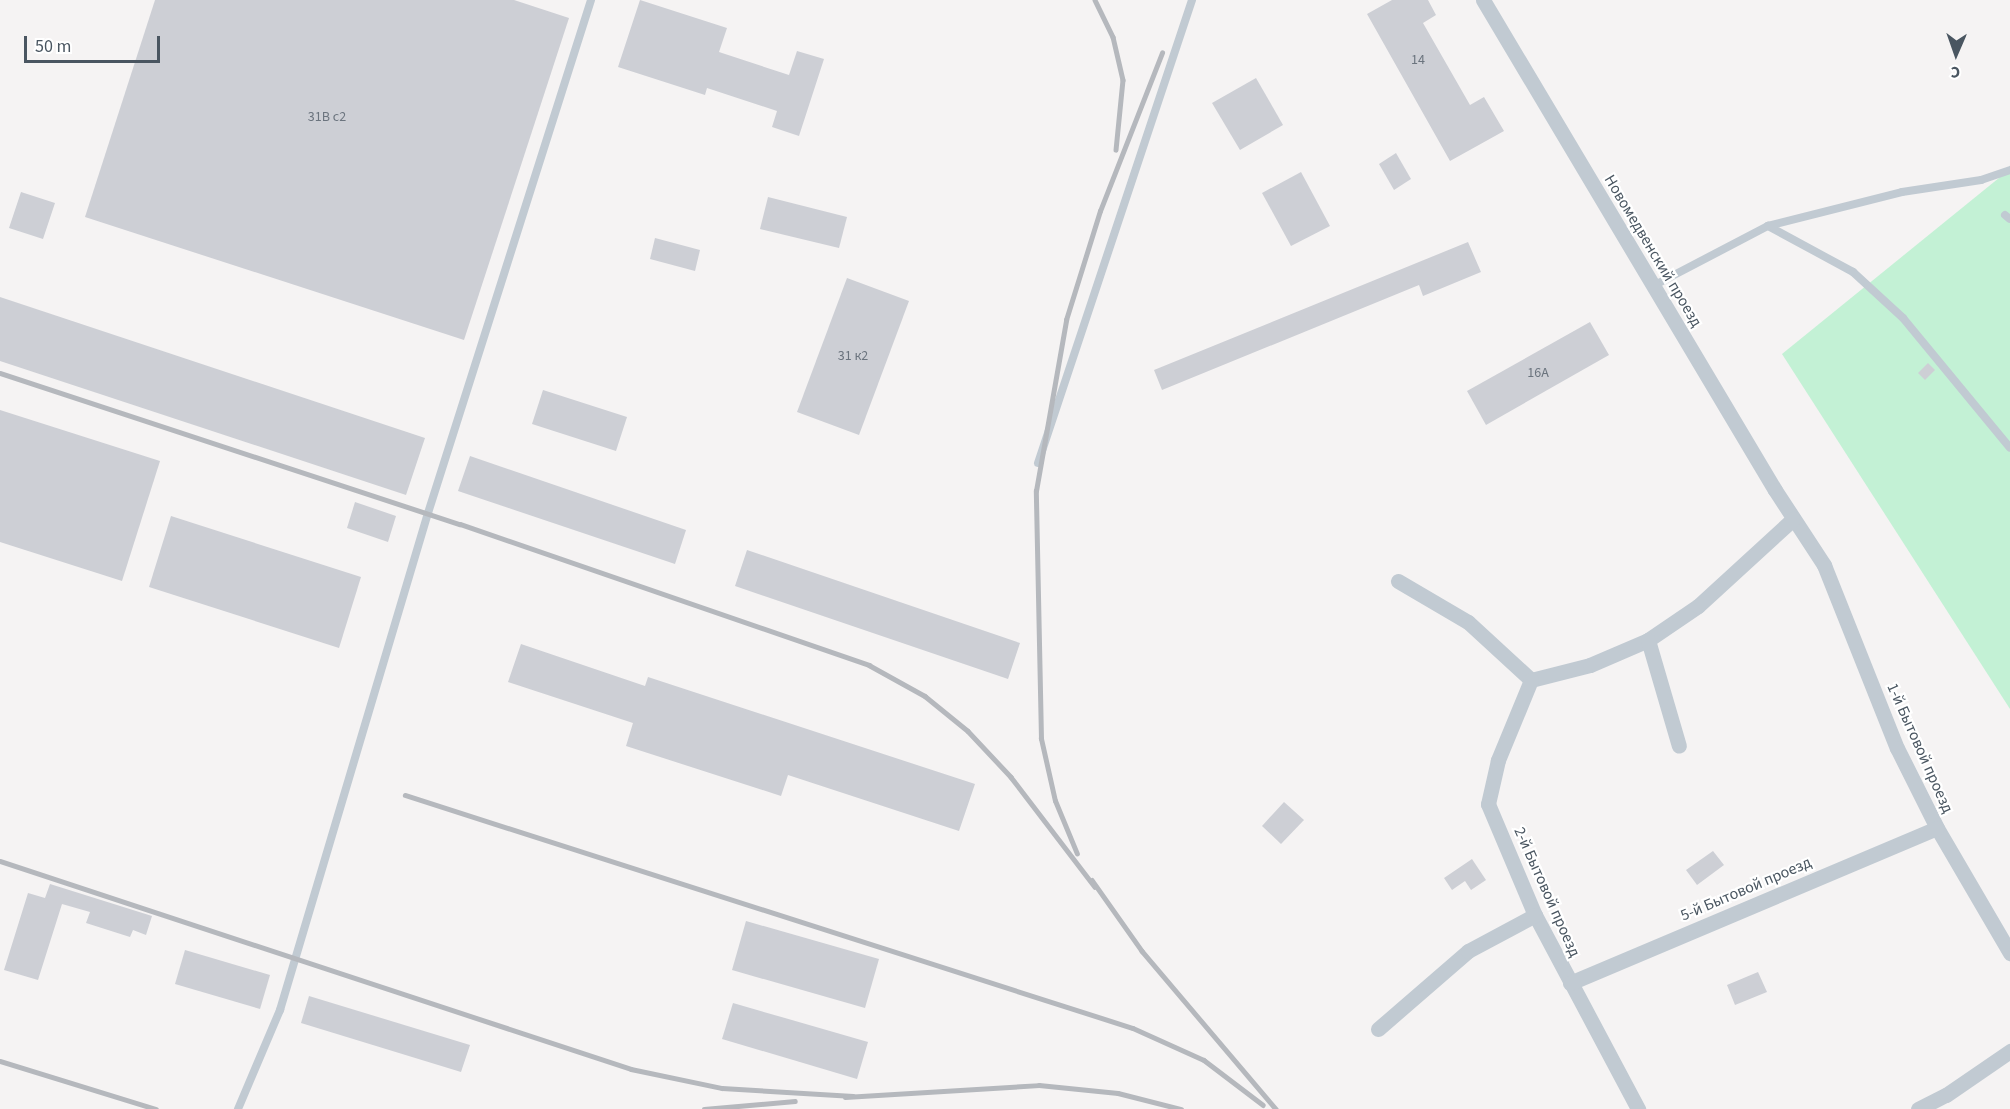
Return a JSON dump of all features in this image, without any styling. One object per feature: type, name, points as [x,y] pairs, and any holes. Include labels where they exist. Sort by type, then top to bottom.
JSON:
[{"type":"street","name":"Новомедвенский проезд","points":[[1483,0],[1793,519]]},
{"type":"street","points":[[1398,581],[1468,622],[1531,680],[1590,665],[1648,640],[1698,606],[1793,519]]},
{"type":"street","name":"1-й Бытовой проезд","points":[[1793,519],[1824,565],[1889,729],[1937,828],[2010,953]]},
{"type":"street","points":[[1648,640],[1679,746]]},
{"type":"street","name":"2-й Бытовой проезд","points":[[1531,680],[1498,760],[1488,804],[1535,915],[1638,1109]]},
{"type":"street","name":"5-й Бытовой проезд","points":[[1570,983],[1937,828]]},
{"type":"street","points":[[1378,1029],[1468,951],[1535,915]]},
{"type":"street","points":[[1918,1109],[1946,1095],[2010,1051]]},
{"type":"lane","points":[[238,1109],[280,1010],[428,513],[591,0]]},
{"type":"lane","points":[[1038,463],[1192,0]]},
{"type":"lane","points":[[1653,286],[1768,226],[1902,192],[1981,180],[2010,170]]},
{"type":"lane","points":[[1768,226],[1853,272],[1903,318],[2010,448]]},
{"type":"green space","points":[[2010,169],[2010,709],[1782,354]]},
{"type":"building","points":[[155,0],[514,0],[569,18],[464,340],[85,217]]},
{"type":"building","points":[[640,0],[727,28],[719,52],[789,75],[797,51],[824,59],[799,136],[772,127],[777,111],[707,88],[705,95],[618,67]]},
{"type":"building","points":[[1392,0],[1428,0],[1436,15],[1423,23],[1470,105],[1484,97],[1504,131],[1450,161],[1367,14]]},
{"type":"building","points":[[1256,78],[1283,125],[1240,150],[1212,103]]},
{"type":"building","points":[[1396,153],[1411,179],[1394,190],[1379,164]]},
{"type":"building","points":[[1301,172],[1330,226],[1291,246],[1262,193]]},
{"type":"building","points":[[21,192],[55,203],[43,239],[9,228]]},
{"type":"building","points":[[768,197],[847,217],[839,248],[760,229]]},
{"type":"building","points":[[655,238],[700,250],[695,271],[650,259]]},
{"type":"building","points":[[1468,242],[1481,272],[1423,296],[1419,285],[1162,390],[1154,370]]},
{"type":"building","points":[[847,278],[909,301],[859,435],[797,412]]},
{"type":"building","points":[[0,297],[425,438],[406,495],[0,361]]},
{"type":"building","points":[[1590,322],[1609,355],[1486,425],[1467,391]]},
{"type":"building","points":[[1928,363],[1935,370],[1925,380],[1918,373]]},
{"type":"building","points":[[543,390],[627,417],[616,451],[532,424]]},
{"type":"building","points":[[0,410],[160,461],[122,581],[0,542]]},
{"type":"building","points":[[470,456],[686,530],[675,564],[458,491]]},
{"type":"building","points":[[355,502],[396,516],[388,542],[347,528]]},
{"type":"building","points":[[171,516],[361,577],[339,648],[149,587]]},
{"type":"building","points":[[747,550],[1020,643],[1008,679],[735,586]]},
{"type":"building","points":[[521,644],[645,686],[648,677],[975,784],[959,831],[788,775],[781,796],[626,746],[633,723],[508,682]]},
{"type":"building","points":[[1284,802],[1304,820],[1281,844],[1262,826]]},
{"type":"building","points":[[1713,851],[1724,865],[1697,885],[1686,870]]},
{"type":"building","points":[[1472,859],[1486,880],[1471,890],[1465,881],[1452,890],[1444,878]]},
{"type":"building","points":[[50,884],[152,916],[146,935],[133,930],[130,937],[86,923],[90,912],[62,904],[38,980],[4,970],[28,893],[45,898]]},
{"type":"building","points":[[746,921],[879,959],[865,1008],[732,970]]},
{"type":"building","points":[[185,950],[270,975],[260,1009],[175,984]]},
{"type":"building","points":[[1758,972],[1767,992],[1735,1005],[1727,985]]},
{"type":"building","points":[[309,996],[470,1045],[461,1072],[301,1023]]},
{"type":"building","points":[[733,1003],[868,1042],[857,1079],[722,1039]]},
{"type":"railway","points":[[1095,0],[1113,37],[1123,80],[1116,150]]},
{"type":"railway","points":[[1077,854],[1055,801],[1041,739],[1036,491],[1066,320],[1100,211],[1162,53]]},
{"type":"railway","points":[[0,373],[460,524],[869,665],[925,696],[968,731],[1011,777],[1095,887]]},
{"type":"railway","points":[[405,795],[1133,1028],[1204,1060],[1263,1105]]},
{"type":"railway","points":[[0,861],[631,1069],[722,1088],[853,1096]]},
{"type":"railway","points":[[1092,880],[1142,951],[1276,1109]]},
{"type":"railway","points":[[0,1061],[156,1109]]},
{"type":"railway","points":[[845,1097],[1039,1085],[1118,1093],[1181,1109]]},
{"type":"railway","points":[[704,1109],[795,1101]]}]
